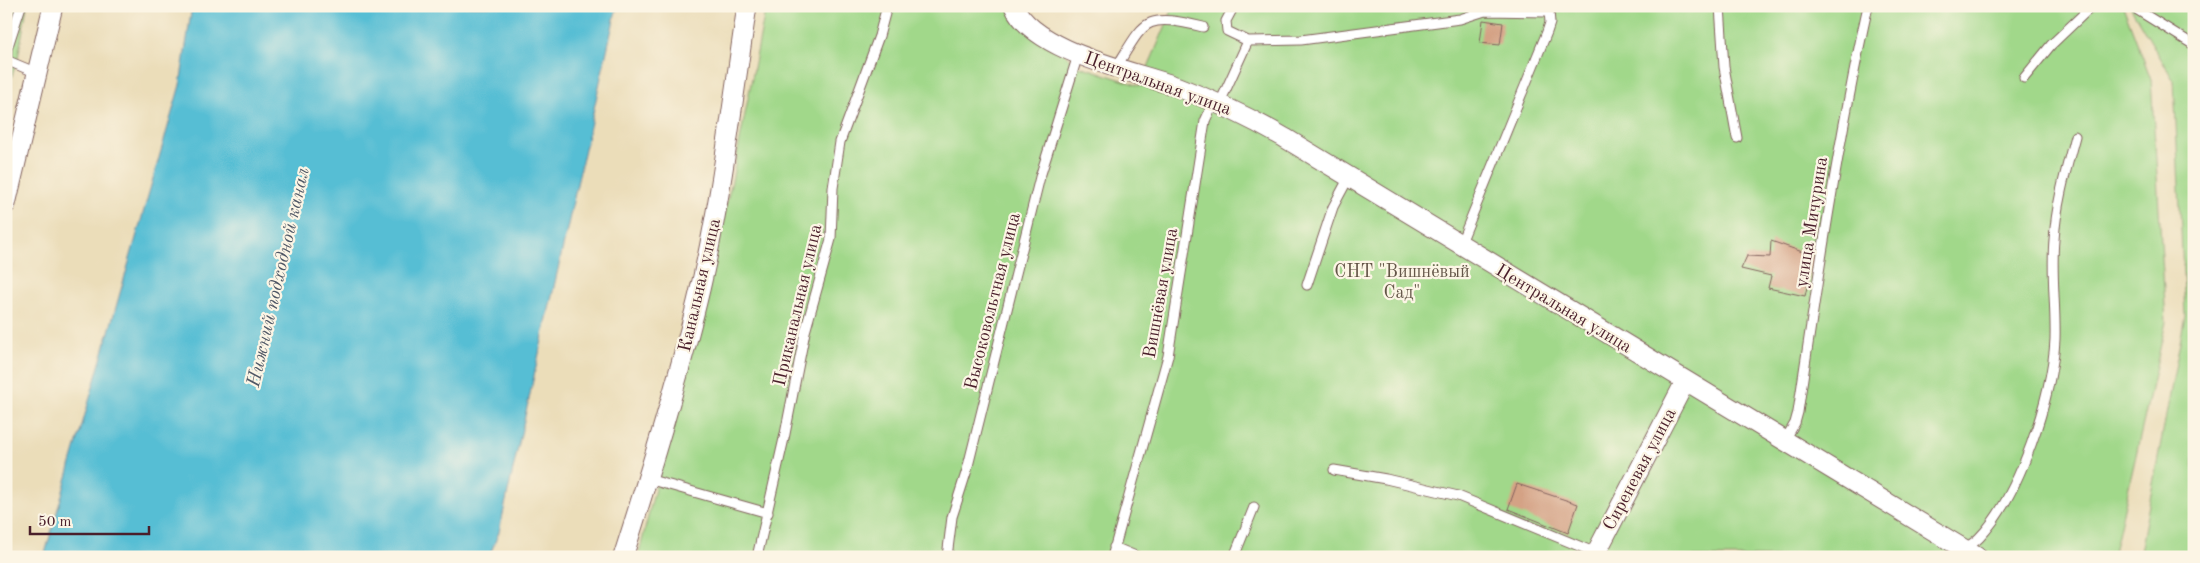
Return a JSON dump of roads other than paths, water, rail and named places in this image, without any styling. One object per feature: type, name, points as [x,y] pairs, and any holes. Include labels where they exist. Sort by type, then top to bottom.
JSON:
[{"type":"street","points":[[6,204],[53,6]]},
{"type":"street","name":"Канальная улица","points":[[623,557],[648,478],[697,301],[711,238],[747,6]]},
{"type":"street","name":"Центральная улица","points":[[1014,6],[1026,23],[1078,55],[1176,87],[1217,103],[1285,138],[1685,382],[1785,440],[1964,554]]},
{"type":"street","name":"Сиреневая улица","points":[[1595,555],[1685,382]]},
{"type":"lane","points":[[6,77],[7,49],[21,6]]},
{"type":"lane","name":"Приканальная улица","points":[[757,557],[768,513],[805,332],[831,238],[833,188],[840,142],[879,36],[886,6]]},
{"type":"lane","points":[[1234,6],[1226,21],[1226,27],[1230,34],[1248,41],[1301,40],[1460,19],[1485,11],[1553,8],[1547,32],[1460,245]]},
{"type":"lane","points":[[1720,6],[1724,67],[1737,138]]},
{"type":"lane","name":"улица Мичурина","points":[[1785,440],[1795,423],[1798,412],[1816,285],[1849,94],[1868,6]]},
{"type":"lane","points":[[2024,78],[2051,44],[2092,6]]},
{"type":"lane","points":[[2131,6],[2194,45]]},
{"type":"lane","points":[[1116,68],[1146,23],[1164,19],[1203,26]]},
{"type":"lane","name":"Вишнёвая улица","points":[[1112,557],[1168,356],[1202,135],[1208,114],[1223,96],[1248,41]]},
{"type":"lane","name":"Высоковольтная улица","points":[[947,557],[952,517],[967,470],[1040,177],[1078,55]]},
{"type":"lane","points":[[7,60],[37,72]]},
{"type":"lane","points":[[1964,554],[1985,532],[2012,491],[2026,459],[2049,383],[2055,338],[2054,241],[2064,176],[2075,136]]},
{"type":"lane","points":[[1307,284],[1333,207],[1349,178]]},
{"type":"lane","points":[[1334,470],[1386,478],[1458,496],[1595,555]]},
{"type":"lane","points":[[648,478],[768,513]]},
{"type":"lane","points":[[1234,557],[1254,507]]},
{"type":"lane","points":[[1114,547],[1138,557]]},
{"type":"water","name":"Нижний подходной канал","points":[[192,6],[617,6],[499,532],[489,557],[44,557],[180,85]]},
{"type":"park label","name":"СНТ \"Вишнёвый Сад\"","points":[[1402,281]]}]
